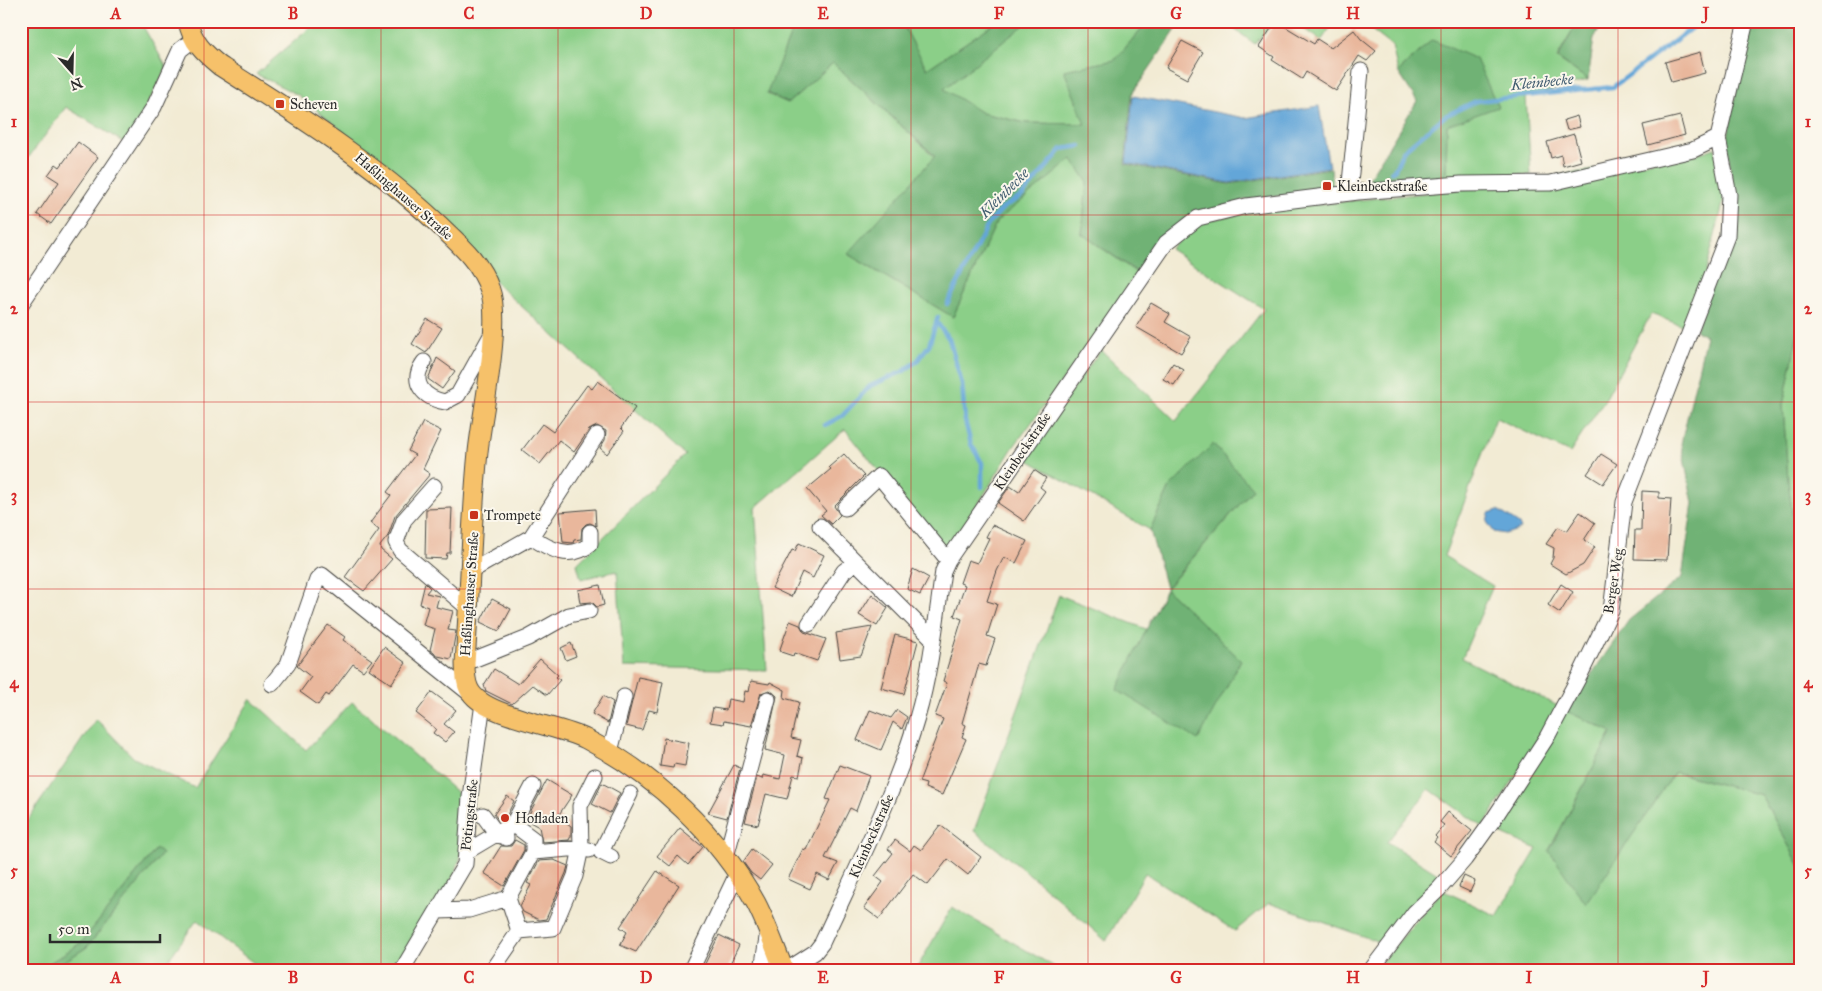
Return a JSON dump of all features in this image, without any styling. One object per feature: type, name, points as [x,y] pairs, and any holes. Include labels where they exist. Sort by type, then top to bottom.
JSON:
[{"type":"main road","points":[[188,21],[197,44]]},
{"type":"main road","name":"Haßlinghauser Straße","points":[[197,44],[220,66],[363,160],[405,194],[462,246],[475,261],[491,291],[494,310],[493,332],[478,452],[465,663],[468,689],[479,700]]},
{"type":"main road","points":[[479,700],[506,714],[583,738],[634,767],[685,812],[726,857],[756,904],[786,970]]},
{"type":"street","points":[[1718,138],[1746,21]]},
{"type":"street","points":[[21,304],[154,107],[180,50],[197,44]]},
{"type":"street","points":[[1349,194],[1361,71]]},
{"type":"street","name":"Kleinbeckstraße","points":[[786,970],[815,952],[822,943],[897,777],[918,717],[933,639],[943,571],[948,560],[1166,243],[1198,218],[1246,206],[1461,184],[1551,183],[1693,150],[1718,138]]},
{"type":"street","name":"Berger Weg","points":[[1371,970],[1414,913],[1439,889],[1465,859],[1493,820],[1547,737],[1611,611],[1624,502],[1727,236],[1729,195],[1718,138]]},
{"type":"street","points":[[424,362],[419,369],[420,388],[430,399],[445,402],[458,395],[493,332]]},
{"type":"street","points":[[471,571],[531,537],[597,435]]},
{"type":"street","points":[[845,508],[878,476],[948,560]]},
{"type":"street","points":[[434,486],[404,520],[396,542],[400,550],[468,608]]},
{"type":"street","points":[[820,526],[933,639]]},
{"type":"street","points":[[531,537],[546,547],[562,553],[572,553],[584,550],[590,544],[590,532]]},
{"type":"street","points":[[809,624],[844,571],[856,562]]},
{"type":"street","points":[[272,684],[288,664],[317,580],[322,575],[479,700]]},
{"type":"street","points":[[465,663],[528,638],[570,615],[589,611]]},
{"type":"street","points":[[610,752],[624,697]]},
{"type":"street","points":[[726,857],[768,699]]},
{"type":"street","name":"Pötingstraße","points":[[402,970],[465,864],[479,700]]},
{"type":"street","points":[[519,930],[554,928],[575,876],[581,848],[580,806],[595,776]]},
{"type":"street","points":[[466,852],[498,840],[513,824],[533,786]]},
{"type":"street","points":[[533,852],[581,848],[606,854],[630,794]]},
{"type":"street","points":[[483,815],[498,840]]},
{"type":"street","points":[[438,911],[469,910],[508,898],[533,852],[533,839],[513,824]]},
{"type":"street","points":[[690,970],[737,874]]},
{"type":"street","points":[[508,898],[519,930]]},
{"type":"street","points":[[492,970],[519,930]]},
{"type":"street","points":[[762,970],[768,931]]},
{"type":"green space","points":[[21,21],[140,21],[167,68],[126,144],[66,107],[29,157],[21,152]]},
{"type":"green space","points":[[318,21],[796,21],[767,94],[788,103],[833,63],[935,157],[849,255],[953,317],[997,221],[1072,159],[1087,181],[1082,234],[1137,273],[1091,342],[1012,449],[947,555],[845,429],[755,508],[767,670],[624,667],[617,571],[581,579],[577,564],[685,455],[496,283],[387,170],[356,142],[298,95],[256,74]]},
{"type":"green space","points":[[796,21],[901,21],[927,69],[998,21],[1029,21],[944,89],[982,113],[1026,123],[1085,124],[1064,70],[1115,60],[1148,21],[1182,21],[1132,94],[1125,164],[1229,184],[1331,168],[1333,190],[1244,200],[1160,242],[1137,272],[1082,234],[1087,181],[1072,159],[997,221],[953,317],[848,254],[935,156],[833,63],[788,103],[767,93]]},
{"type":"green space","points":[[901,21],[998,21],[927,69]]},
{"type":"green space","points":[[1029,21],[1148,21],[1115,60],[1064,70],[1086,124],[1026,123],[982,113],[943,89]]},
{"type":"green space","points":[[1223,21],[1274,21],[1255,44]]},
{"type":"green space","points":[[1293,21],[1335,21],[1321,41]]},
{"type":"green space","points":[[1360,21],[1578,21],[1557,58],[1588,80],[1526,97],[1531,175],[1446,178],[1447,125],[1432,40],[1398,72],[1392,46]]},
{"type":"green space","points":[[1578,21],[1605,21],[1594,38],[1588,80],[1558,58]]},
{"type":"green space","points":[[1749,21],[1801,21],[1801,319],[1783,405],[1788,480],[1801,585],[1801,868],[1761,795],[1675,772],[1586,904],[1549,851],[1612,732],[1566,711],[1629,620],[1682,577],[1693,503],[1681,444],[1706,336],[1696,331],[1734,202],[1727,141]]},
{"type":"green space","points":[[1432,40],[1476,59],[1498,107],[1447,125],[1446,178],[1365,185],[1417,101],[1398,72]]},
{"type":"green space","points":[[1715,148],[1724,200],[1691,329],[1651,314],[1607,396],[1570,453],[1496,418],[1444,556],[1493,586],[1462,658],[1560,707],[1483,827],[1429,789],[1387,842],[1444,878],[1385,944],[1269,903],[1235,931],[1145,873],[1106,941],[1033,877],[974,831],[1059,595],[1146,629],[1240,660],[1166,589],[1253,489],[1170,487],[1150,530],[1023,457],[1101,350],[1176,421],[1264,309],[1170,249],[1200,222],[1255,211],[1464,189],[1694,155]]},
{"type":"green space","points":[[1801,319],[1801,585],[1788,480],[1783,405]]},
{"type":"green space","points":[[1213,444],[1253,489],[1166,588],[1150,530],[1170,487]]},
{"type":"green space","points":[[1166,589],[1241,660],[1198,740],[1117,690]]},
{"type":"green space","points":[[251,699],[306,750],[352,702],[466,800],[462,850],[458,865],[434,912],[394,970],[263,970],[197,920],[161,970],[51,970],[87,947],[162,854],[156,849],[82,942],[39,970],[21,970],[21,830],[96,719],[134,758],[195,788]]},
{"type":"green space","points":[[1566,711],[1612,732],[1549,850],[1586,903],[1674,772],[1761,795],[1801,868],[1801,970],[1375,970],[1442,890],[1497,916],[1537,849],[1490,829]]},
{"type":"green space","points":[[156,849],[162,854],[87,947],[51,970],[39,970],[82,942]]},
{"type":"green space","points":[[952,907],[1060,970],[916,970]]},
{"type":"water","points":[[1133,96],[1245,118],[1319,106],[1329,167],[1229,183],[1126,163]]},
{"type":"water","points":[[1498,510],[1519,524],[1521,529],[1505,534],[1494,532],[1487,522],[1489,513]]},
{"type":"building","points":[[1276,21],[1314,44],[1317,39],[1331,48],[1354,30],[1361,39],[1376,51],[1367,61],[1359,56],[1336,91],[1306,72],[1302,79],[1272,60],[1274,57],[1259,47]]},
{"type":"building","points":[[1182,41],[1203,52],[1187,79],[1166,68]]},
{"type":"building","points":[[1700,52],[1705,73],[1671,82],[1665,62]]},
{"type":"building","points":[[1577,116],[1580,127],[1567,130],[1564,120]]},
{"type":"building","points":[[1680,116],[1685,135],[1648,145],[1643,125]]},
{"type":"building","points":[[1574,134],[1581,161],[1563,166],[1561,155],[1551,158],[1547,142]]},
{"type":"building","points":[[78,142],[98,157],[51,224],[37,214],[59,182],[48,175],[56,164],[60,167]]},
{"type":"building","points":[[1151,303],[1170,314],[1165,322],[1191,337],[1181,353],[1136,327]]},
{"type":"building","points":[[427,319],[442,328],[426,353],[412,344]]},
{"type":"building","points":[[437,358],[455,371],[442,389],[428,379]]},
{"type":"building","points":[[1173,363],[1184,370],[1174,385],[1163,379]]},
{"type":"building","points":[[598,381],[635,408],[621,428],[624,431],[607,454],[600,448],[605,440],[606,431],[597,426],[589,430],[574,452],[559,440],[540,464],[522,450],[542,424],[553,432],[587,385],[592,389]]},
{"type":"building","points":[[423,422],[441,431],[423,469],[430,474],[395,516],[388,536],[380,546],[381,550],[392,559],[364,591],[345,577],[379,530],[370,523],[391,495],[387,492],[415,455],[408,451]]},
{"type":"building","points":[[844,454],[864,476],[834,506],[840,515],[831,524],[821,515],[826,511],[807,489],[831,469],[829,467]]},
{"type":"building","points":[[1601,454],[1617,464],[1603,484],[1587,474]]},
{"type":"building","points":[[1034,470],[1046,478],[1040,487],[1045,491],[1024,521],[998,503],[1010,486],[1019,492]]},
{"type":"building","points":[[1642,491],[1659,492],[1659,498],[1671,499],[1667,560],[1634,559],[1635,530],[1641,530]]},
{"type":"building","points":[[452,508],[450,553],[447,553],[446,559],[425,558],[426,509]]},
{"type":"building","points":[[595,509],[596,526],[590,523],[586,524],[582,528],[581,539],[574,540],[573,543],[563,542],[560,512]]},
{"type":"building","points":[[1580,512],[1595,523],[1584,540],[1595,547],[1583,565],[1566,574],[1550,564],[1554,548],[1546,544],[1558,527],[1567,531]]},
{"type":"building","points":[[992,525],[1027,541],[1016,563],[1004,557],[997,571],[987,601],[997,604],[987,636],[995,639],[986,666],[979,664],[962,723],[966,725],[962,737],[966,739],[942,795],[925,788],[926,784],[919,782],[943,719],[935,716],[947,683],[943,681],[962,619],[954,616],[965,585],[960,583],[968,560],[977,563],[989,538],[986,537]]},
{"type":"building","points":[[799,543],[824,555],[813,578],[802,572],[791,597],[772,588],[792,550],[795,551]]},
{"type":"building","points":[[913,569],[929,578],[920,595],[907,589]]},
{"type":"building","points":[[425,583],[430,588],[426,593],[439,596],[436,607],[453,611],[448,630],[456,631],[451,659],[438,656],[430,650],[435,629],[423,625],[428,607],[420,604]]},
{"type":"building","points":[[1561,584],[1573,592],[1560,613],[1548,605]]},
{"type":"building","points":[[600,585],[604,605],[597,607],[592,602],[580,603],[578,590]]},
{"type":"building","points":[[872,594],[888,608],[877,626],[859,615]]},
{"type":"building","points":[[492,599],[511,609],[499,631],[480,622]]},
{"type":"building","points":[[790,621],[800,625],[804,632],[826,639],[817,661],[794,653],[793,656],[781,652],[780,649]]},
{"type":"building","points":[[328,625],[345,637],[343,640],[372,660],[363,671],[353,664],[329,696],[326,694],[318,705],[300,692],[311,677],[297,666]]},
{"type":"building","points":[[872,627],[861,656],[840,659],[836,633]]},
{"type":"building","points":[[895,635],[918,641],[904,694],[881,688]]},
{"type":"building","points":[[571,643],[576,656],[566,660],[561,648]]},
{"type":"building","points":[[384,647],[406,663],[391,684],[369,669]]},
{"type":"building","points":[[540,659],[558,675],[556,677],[560,680],[547,695],[533,685],[512,704],[486,691],[484,685],[494,669],[518,684]]},
{"type":"building","points":[[638,677],[663,682],[657,712],[649,710],[642,730],[626,726]]},
{"type":"building","points":[[751,681],[769,684],[770,682],[785,690],[784,698],[799,702],[791,738],[801,740],[797,756],[803,758],[799,776],[793,775],[787,799],[766,794],[758,825],[745,822],[757,777],[762,779],[763,775],[780,779],[785,755],[765,750],[777,696],[770,690],[761,693],[751,726],[724,721],[723,724],[710,722],[713,708],[726,710],[728,699],[743,702],[745,691],[749,692]]},
{"type":"building","points":[[432,692],[456,710],[444,724],[454,732],[445,742],[433,733],[436,729],[416,713]]},
{"type":"building","points":[[603,696],[613,702],[608,723],[592,714]]},
{"type":"building","points":[[870,710],[891,718],[897,710],[907,717],[902,729],[893,722],[881,750],[857,740]]},
{"type":"building","points":[[664,738],[689,743],[685,766],[674,764],[673,768],[660,766]]},
{"type":"building","points":[[734,765],[740,768],[727,818],[708,813]]},
{"type":"building","points":[[840,765],[869,776],[856,811],[850,808],[825,858],[838,863],[829,880],[817,874],[810,889],[788,879],[803,849],[806,850],[830,800],[826,799]]},
{"type":"building","points":[[547,780],[572,795],[558,816],[571,826],[569,840],[542,842],[539,827],[526,820]]},
{"type":"building","points":[[602,783],[620,793],[610,813],[592,804]]},
{"type":"building","points":[[507,796],[514,801],[506,817],[499,821],[494,814]]},
{"type":"building","points":[[1448,812],[1472,831],[1451,856],[1434,842],[1437,838],[1435,836],[1444,825],[1440,822]]},
{"type":"building","points":[[940,825],[981,857],[968,875],[948,859],[928,885],[913,874],[879,919],[864,908],[883,882],[875,876],[893,853],[888,849],[895,840],[910,851],[914,845],[921,850]]},
{"type":"building","points":[[680,828],[703,847],[688,865],[678,856],[670,866],[657,856]]},
{"type":"building","points":[[515,840],[524,845],[524,850],[504,886],[484,873],[501,846],[511,846]]},
{"type":"building","points":[[752,849],[772,865],[760,880],[751,873],[743,862]]},
{"type":"building","points":[[554,860],[568,866],[546,919],[539,920],[523,912],[520,906],[531,885],[527,883],[539,861]]},
{"type":"building","points":[[657,871],[679,885],[636,952],[620,945],[627,932],[620,927]]},
{"type":"building","points":[[1464,876],[1475,881],[1470,892],[1459,887]]},
{"type":"building","points":[[719,935],[739,945],[727,970],[702,970]]},
{"type":"waterway","name":"Kleinbecke","points":[[1391,172],[1395,169],[1403,151],[1445,116],[1476,101],[1613,87],[1701,21]]},
{"type":"waterway","name":"Kleinbecke","points":[[947,304],[989,223],[1004,207],[1022,196],[1062,149],[1081,146]]},
{"type":"waterway","name":"Kleinbecke","points":[[825,425],[842,416],[870,386],[904,371],[917,361],[929,345],[938,317]]},
{"type":"waterway","name":"Kleinbecke","points":[[938,324],[949,339],[962,384],[965,421],[971,444],[982,463],[982,487]]},
{"type":"waterway","points":[[1801,547],[1793,563],[1801,600]]},
{"type":"place","name":"Scheven","points":[[280,104]]},
{"type":"place","name":"Kleinbeckstraße","points":[[1327,186]]},
{"type":"place","name":"Trompete","points":[[474,515]]},
{"type":"place","name":"Hofladen","points":[[505,818]]}]
